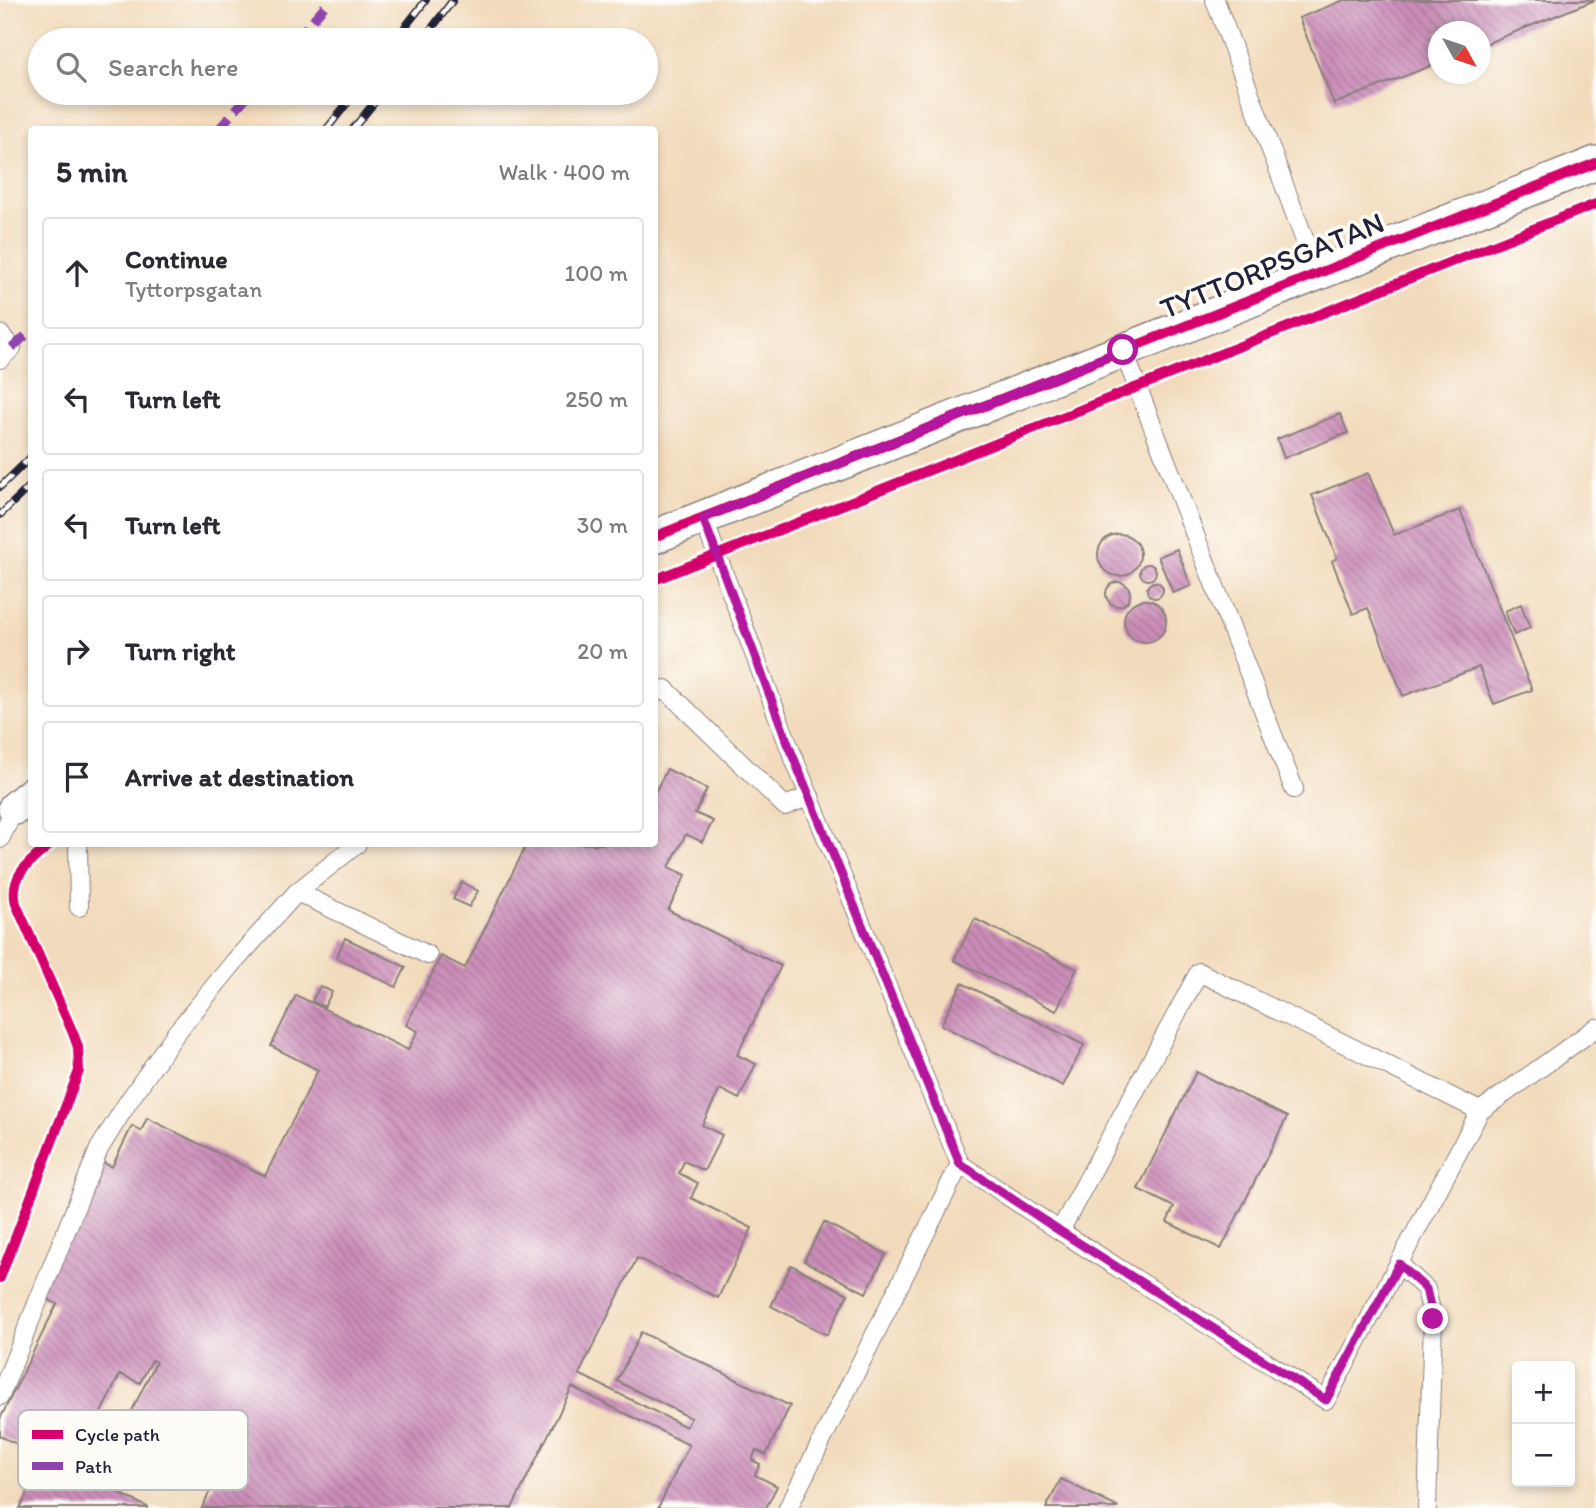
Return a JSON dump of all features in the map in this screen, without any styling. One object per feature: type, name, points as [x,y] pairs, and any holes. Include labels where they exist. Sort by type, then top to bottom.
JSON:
[{"type":"street","name":"TYTTORPSGATAN","points":[[658,535],[1596,163]]},
{"type":"lane","points":[[1215,0],[1317,274]]},
{"type":"lane","points":[[0,334],[12,348],[0,359]]},
{"type":"lane","points":[[1123,350],[1294,789]]},
{"type":"lane","points":[[703,518],[790,749],[960,1164],[1060,1231],[1326,1400],[1480,1111],[1596,1028]]},
{"type":"lane","points":[[658,691],[664,689],[785,806],[810,796]]},
{"type":"lane","points":[[0,839],[23,801]]},
{"type":"lane","points":[[79,847],[79,907]]},
{"type":"lane","points":[[0,1396],[99,1149],[176,1032],[297,892],[353,847]]},
{"type":"lane","points":[[297,892],[428,955]]},
{"type":"lane","points":[[1060,1231],[1199,972],[1480,1111]]},
{"type":"lane","points":[[788,1508],[960,1164]]},
{"type":"lane","points":[[1399,1264],[1426,1289],[1433,1319],[1427,1508]]},
{"type":"building","points":[[1344,0],[1595,0],[1491,42],[1491,21],[1428,21],[1428,67],[1334,104],[1299,18]]},
{"type":"building","points":[[1340,414],[1348,433],[1284,458],[1277,439]]},
{"type":"building","points":[[1368,473],[1394,535],[1460,510],[1532,690],[1494,704],[1479,667],[1403,696],[1368,608],[1353,614],[1332,561],[1337,558],[1312,495]]},
{"type":"building","points":[[1119,534],[1134,540],[1140,555],[1134,570],[1119,576],[1104,570],[1098,555],[1104,540]]},
{"type":"building","points":[[1177,549],[1191,586],[1173,593],[1158,557]]},
{"type":"building","points":[[1148,564],[1154,566],[1154,578],[1148,580],[1142,578],[1140,572],[1142,566]]},
{"type":"building","points":[[1118,582],[1127,585],[1130,594],[1127,603],[1118,606],[1109,603],[1106,594],[1109,585]]},
{"type":"building","points":[[1155,582],[1161,584],[1161,596],[1155,598],[1149,596],[1147,590],[1149,584]]},
{"type":"building","points":[[1145,600],[1160,606],[1166,621],[1160,636],[1145,642],[1130,636],[1124,621],[1130,606]]},
{"type":"building","points":[[1521,604],[1530,628],[1514,635],[1505,611]]},
{"type":"building","points":[[667,769],[707,789],[695,813],[713,821],[702,842],[686,834],[669,867],[686,875],[668,910],[781,966],[737,1055],[756,1064],[739,1099],[720,1089],[702,1125],[722,1135],[704,1171],[684,1161],[679,1173],[698,1183],[691,1198],[752,1228],[718,1298],[637,1258],[579,1374],[686,1427],[691,1418],[617,1381],[641,1332],[790,1406],[766,1455],[756,1450],[752,1460],[760,1464],[755,1475],[777,1486],[766,1508],[658,1508],[689,1445],[572,1387],[512,1508],[202,1508],[211,1490],[248,1490],[248,1410],[132,1410],[156,1362],[152,1360],[140,1383],[120,1374],[102,1410],[18,1410],[18,1445],[0,1436],[0,1419],[57,1304],[37,1294],[102,1162],[112,1167],[132,1126],[141,1131],[147,1118],[265,1176],[318,1070],[271,1046],[296,995],[408,1050],[418,1031],[406,1025],[441,956],[465,968],[526,847],[658,847],[658,786]]},
{"type":"building","points":[[462,882],[478,891],[469,907],[453,899]]},
{"type":"building","points":[[975,919],[1077,969],[1056,1011],[954,960]]},
{"type":"building","points":[[345,938],[406,967],[396,987],[336,958]]},
{"type":"building","points":[[962,983],[1084,1045],[1063,1086],[941,1025]]},
{"type":"building","points":[[320,986],[332,992],[324,1007],[312,1001]]},
{"type":"building","points":[[1196,1072],[1287,1117],[1221,1249],[1167,1222],[1174,1207],[1138,1189]]},
{"type":"building","points":[[824,1222],[886,1254],[866,1293],[804,1261]]},
{"type":"building","points":[[791,1265],[848,1294],[827,1335],[771,1306]]},
{"type":"building","points":[[1061,1479],[1119,1508],[1046,1508]]},
{"type":"building","points":[[29,1490],[113,1490],[149,1508],[20,1508]]},
{"type":"railway","points":[[404,28],[426,0]]},
{"type":"railway","points":[[432,28],[453,0]]},
{"type":"railway","points":[[329,126],[346,105]]},
{"type":"railway","points":[[355,126],[372,105]]},
{"type":"railway","points":[[0,487],[28,460]]},
{"type":"railway","points":[[0,515],[28,488]]},
{"type":"marked path","points":[[306,28],[330,0]]},
{"type":"marked path","points":[[221,126],[240,105]]},
{"type":"marked path","points":[[12,348],[28,334]]},
{"type":"cycle path","points":[[658,535],[1596,163]]},
{"type":"cycle path","points":[[658,578],[1596,204]]},
{"type":"cycle path","points":[[0,1278],[79,1071],[78,1047],[73,1033],[16,904],[16,884],[19,876],[47,847]]},
{"type":"route","points":[[1123,350],[703,518],[790,749],[960,1164],[1060,1231],[1326,1400],[1399,1264],[1426,1289],[1433,1319]]}]
